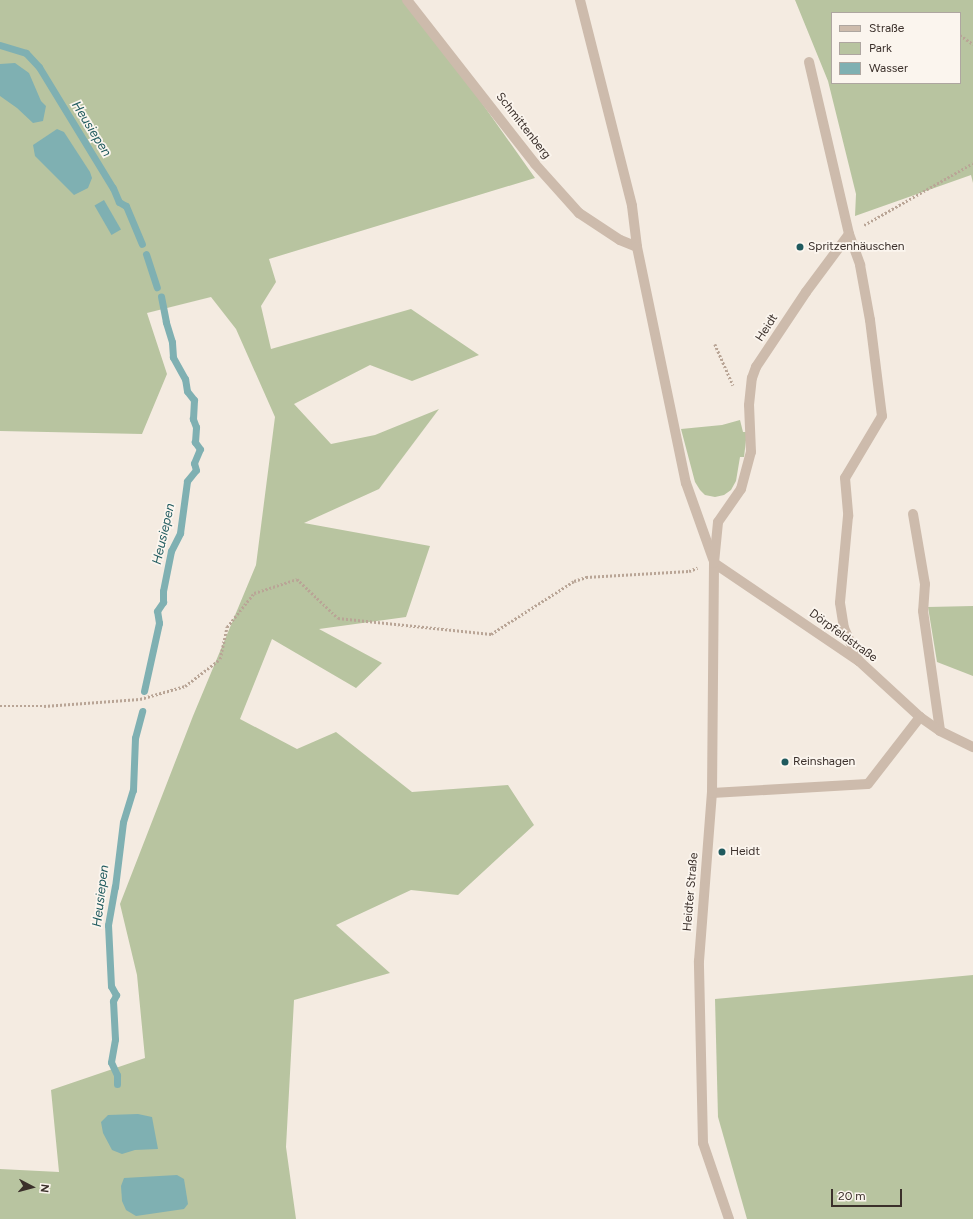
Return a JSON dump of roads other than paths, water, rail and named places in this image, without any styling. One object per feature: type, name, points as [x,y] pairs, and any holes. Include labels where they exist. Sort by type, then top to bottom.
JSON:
[{"type":"street","name":"Schmittenberg","points":[[407,0],[535,164],[579,213],[620,240],[637,247]]},
{"type":"street","points":[[580,0],[632,206],[637,247],[686,483],[714,563]]},
{"type":"street","points":[[809,62],[849,234],[860,265],[870,320],[882,416],[845,478],[848,516],[840,603],[844,628],[859,661]]},
{"type":"street","name":"Heidt","points":[[714,563],[718,522],[741,490],[751,452],[749,405],[752,378],[756,367],[806,292],[849,234]]},
{"type":"street","points":[[913,514],[925,584],[922,611],[940,731]]},
{"type":"street","name":"Dörpfeldstraße","points":[[714,563],[859,661],[920,718],[940,731],[973,747]]},
{"type":"street","name":"Heidter Straße","points":[[714,563],[712,793],[699,960],[703,1143],[729,1219]]},
{"type":"street","points":[[712,793],[868,784],[920,718]]},
{"type":"water","points":[[15,63],[29,73],[41,101],[46,106],[43,121],[33,123],[17,108],[0,96],[0,64]]},
{"type":"water","points":[[57,129],[64,132],[90,172],[92,178],[88,188],[74,195],[35,156],[33,145]]},
{"type":"water","points":[[104,200],[121,229],[111,235],[94,206]]},
{"type":"water","points":[[138,1114],[152,1117],[158,1149],[135,1150],[122,1154],[112,1150],[103,1133],[101,1122],[108,1115]]},
{"type":"water","points":[[177,1175],[184,1179],[188,1204],[184,1209],[136,1216],[126,1210],[122,1201],[121,1186],[124,1178]]},
{"type":"waterway","name":"Heusiepen","points":[[0,45],[26,53],[39,67],[113,188],[119,202],[126,206],[142,244]]},
{"type":"waterway","name":"Heusiepen","points":[[146,254],[157,287]]},
{"type":"waterway","name":"Heusiepen","points":[[144,691],[159,623],[157,611],[163,602],[163,591],[171,551],[180,533],[187,481],[196,470],[194,463],[200,449],[195,442],[196,427],[193,419],[194,400],[187,391],[185,379],[173,357],[172,342],[161,296]]},
{"type":"waterway","name":"Heusiepen","points":[[117,1084],[117,1075],[111,1062],[115,1039],[113,1001],[116,995],[111,986],[108,925],[115,887],[123,822],[133,790],[135,738],[142,711]]},
{"type":"place","name":"Spritzenhäuschen","points":[[800,247]]},
{"type":"place","name":"Reinshagen","points":[[785,762]]},
{"type":"place","name":"Heidt","points":[[722,852]]}]
